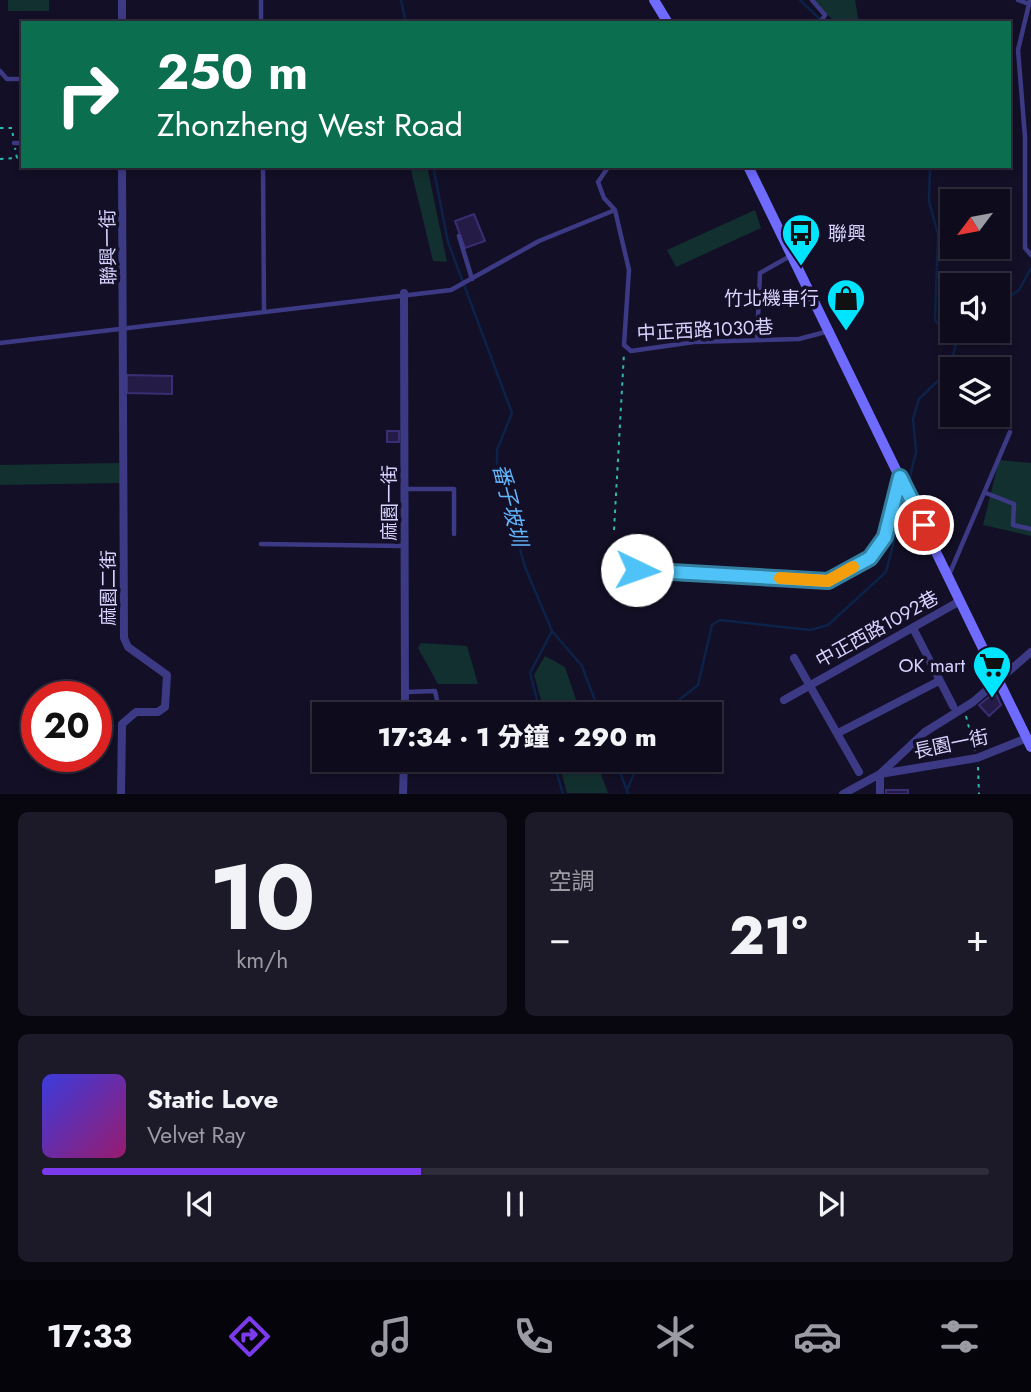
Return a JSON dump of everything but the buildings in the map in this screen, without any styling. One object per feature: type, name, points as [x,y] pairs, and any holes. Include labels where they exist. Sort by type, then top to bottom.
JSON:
[{"type":"main road","points":[[654,0],[667,21]]},
{"type":"main road","points":[[749,168],[1029,743]]},
{"type":"street","points":[[122,0],[122,21]]},
{"type":"street","name":"聯興一街","points":[[122,168],[125,328]]},
{"type":"street","name":"麻園一街","points":[[404,293],[405,702]]},
{"type":"street","name":"麻園二街","points":[[121,793],[122,724],[136,712],[158,712],[165,707],[168,696],[167,675],[128,647],[124,638],[125,328]]},
{"type":"street","name":"中正西路1092巷","points":[[784,700],[960,601]]},
{"type":"street","points":[[913,628],[953,706]]},
{"type":"street","name":"長園一街","points":[[843,793],[880,774],[925,732],[973,702],[1031,652]]},
{"type":"street","points":[[794,657],[810,685]]},
{"type":"street","points":[[838,733],[939,681]]},
{"type":"street","name":"中正西路1092巷","points":[[810,685],[859,772]]},
{"type":"street","name":"長園一街","points":[[880,774],[977,758],[1029,743]]},
{"type":"street","points":[[403,793],[404,772]]},
{"type":"street","points":[[880,774],[880,793]]},
{"type":"lane","points":[[261,0],[261,21]]},
{"type":"lane","points":[[812,0],[825,15],[821,21]]},
{"type":"lane","points":[[1018,0],[1030,2],[1018,50],[1028,134],[1025,248],[1030,255]]},
{"type":"lane","points":[[0,71],[6,79],[21,79]]},
{"type":"lane","points":[[14,143],[21,143]]},
{"type":"lane","points":[[263,168],[264,310]]},
{"type":"lane","points":[[608,168],[598,182],[604,198],[615,211],[629,270],[624,345]]},
{"type":"lane","points":[[0,343],[458,287],[539,241],[615,211]]},
{"type":"lane","points":[[460,236],[472,279]]},
{"type":"lane","points":[[1025,248],[1031,243]]},
{"type":"lane","points":[[757,340],[760,273],[792,256]]},
{"type":"lane","name":"中正西路1030巷","points":[[624,345],[631,351],[694,342],[799,339],[829,331]]},
{"type":"lane","points":[[948,575],[986,493],[1010,432]]},
{"type":"lane","points":[[637,570],[828,581],[870,558],[885,537],[900,477]]},
{"type":"lane","points":[[405,489],[454,489],[454,534]]},
{"type":"lane","points":[[986,493],[1014,504],[1013,525],[1031,529]]},
{"type":"lane","points":[[261,544],[405,545]]},
{"type":"lane","points":[[405,692],[435,691],[437,702]]},
{"type":"path","points":[[614,530],[624,345]]},
{"type":"green space","points":[[8,0],[49,0],[49,11],[8,11]]},
{"type":"green space","points":[[812,0],[855,0],[859,21],[834,21]]},
{"type":"green space","points":[[410,168],[427,168],[447,262],[433,261]]},
{"type":"green space","points":[[755,210],[761,228],[676,267],[667,250]]},
{"type":"green space","points":[[999,460],[1031,463],[1031,536],[983,525]]},
{"type":"green space","points":[[119,463],[120,483],[0,485],[0,465]]},
{"type":"green space","points":[[421,643],[467,646],[478,684],[438,684],[418,648]]},
{"type":"green space","points":[[545,656],[565,667],[577,702],[542,702],[534,675]]},
{"type":"green space","points":[[561,772],[600,772],[608,793],[567,793]]},
{"type":"waterway","name":"番子坡圳","points":[[401,0],[406,21]]},
{"type":"waterway","points":[[800,0],[822,21]]},
{"type":"waterway","name":"番子坡圳","points":[[433,168],[448,242],[512,413],[497,450],[497,468],[525,567],[552,631],[582,666],[596,702]]},
{"type":"waterway","points":[[930,168],[929,201],[938,235],[935,320],[955,346]]},
{"type":"waterway","points":[[1010,296],[1019,290],[1031,268]]},
{"type":"waterway","points":[[908,485],[916,452],[913,419],[919,399],[949,370],[956,343]]},
{"type":"waterway","points":[[676,702],[698,685],[712,625],[720,620],[810,630],[828,625],[886,572],[905,498]]},
{"type":"waterway","points":[[538,702],[530,673],[552,631]]},
{"type":"waterway","points":[[557,772],[563,794]]},
{"type":"waterway","name":"番子坡圳","points":[[620,772],[628,794]]},
{"type":"waterway","points":[[627,790],[635,772]]},
{"type":"slow traffic","points":[[780,578],[828,581],[853,567]]},
{"type":"place","name":"聯興","points":[[801,267]]},
{"type":"place","name":"竹北機車行","points":[[846,332]]},
{"type":"place","name":"OK mart","points":[[992,699]]},
{"type":"route","points":[[637,570],[828,581],[870,558],[885,537],[900,477],[924,525]]}]
